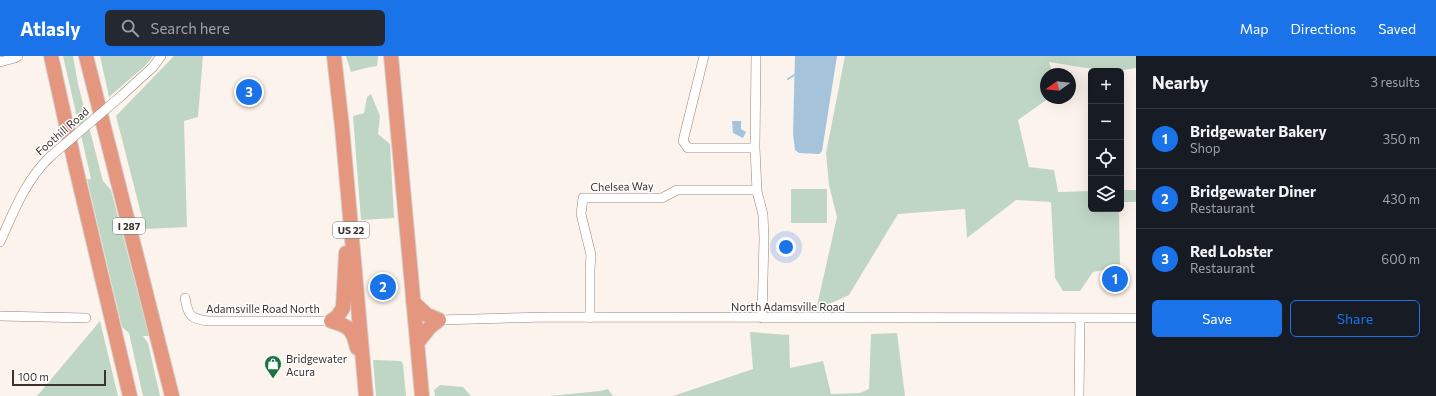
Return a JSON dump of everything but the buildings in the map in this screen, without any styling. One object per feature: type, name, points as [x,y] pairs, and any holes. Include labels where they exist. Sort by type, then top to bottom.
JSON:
[{"type":"highway","points":[[51,56],[72,152],[130,396]]},
{"type":"highway","name":"I 287","points":[[86,56],[172,396]]},
{"type":"highway","name":"US 22","points":[[334,56],[366,396]]},
{"type":"highway","points":[[392,56],[422,396]]},
{"type":"highway","points":[[331,321],[341,313],[344,303],[349,209]]},
{"type":"highway","points":[[413,302],[427,316],[440,320]]},
{"type":"highway","points":[[417,344],[430,327],[440,320]]},
{"type":"highway","points":[[331,321],[344,324],[354,335],[364,380]]},
{"type":"street","points":[[0,62],[18,56]]},
{"type":"street","name":"Foothill Road","points":[[0,242],[26,187],[38,169],[120,97],[161,56]]},
{"type":"street","points":[[704,56],[683,141],[688,148],[755,148]]},
{"type":"street","points":[[756,56],[755,148],[757,190],[762,215],[764,238],[762,318]]},
{"type":"street","name":"Chelsea Way","points":[[590,318],[591,255],[581,214],[583,198],[662,198],[677,190],[757,190]]},
{"type":"street","name":"Adamsville Road North","points":[[185,298],[188,313],[193,318],[200,320],[331,321]]},
{"type":"street","points":[[0,316],[86,318]]},
{"type":"street","name":"North Adamsville Road","points":[[440,320],[510,318],[1136,318]]},
{"type":"street","points":[[1079,396],[1080,318]]},
{"type":"green space","points":[[63,56],[73,56],[78,84],[103,181],[111,190],[149,336],[143,336],[148,343],[160,396],[143,396],[129,333],[122,327],[87,179],[91,179]]},
{"type":"green space","points":[[100,56],[153,56],[146,65],[109,97]]},
{"type":"green space","points":[[174,56],[203,56],[198,117],[184,121],[187,227],[145,229],[116,116]]},
{"type":"green space","points":[[346,56],[378,56],[377,66],[351,72]]},
{"type":"green space","points":[[845,56],[1136,56],[1136,68],[1125,70],[1124,68],[1088,68],[1049,62],[1051,68],[1040,68],[1041,104],[1018,120],[1029,167],[1054,170],[1058,192],[1088,191],[1088,212],[1119,212],[1120,267],[1093,272],[1080,291],[1063,291],[1055,278],[1051,202],[1016,200],[967,238],[965,209],[898,214],[849,295],[816,310],[837,217],[829,185],[826,153]]},
{"type":"green space","points":[[371,94],[380,116],[378,134],[390,144],[394,218],[361,220],[353,116],[364,113],[367,97]]},
{"type":"green space","points":[[791,189],[827,189],[827,223],[791,223]]},
{"type":"green space","points":[[1124,190],[1136,190],[1136,202],[1124,202]]},
{"type":"green space","points":[[100,321],[118,396],[37,396]]},
{"type":"green space","points":[[750,332],[789,335],[790,368],[823,361],[831,394],[860,393],[869,389],[871,334],[897,333],[905,396],[673,396],[753,369]]},
{"type":"green space","points":[[373,360],[401,361],[403,364],[406,396],[376,396]]},
{"type":"green space","points":[[440,385],[463,387],[471,396],[435,396],[434,390]]},
{"type":"green space","points":[[608,389],[613,396],[549,396],[600,391]]},
{"type":"water","points":[[795,56],[837,56],[822,151],[819,154],[799,153],[795,150],[793,134]]},
{"type":"water","points":[[732,121],[741,121],[741,129],[746,132],[743,138],[733,133]]},
{"type":"waterway","points":[[788,79],[796,74]]},
{"type":"place","name":"Red Lobster","points":[[249,92]]},
{"type":"place","name":"Bridgewater Bakery","points":[[1115,279]]},
{"type":"place","name":"Bridgewater Diner","points":[[383,287]]},
{"type":"place","name":"Bridgewater Acura","points":[[273,379]]}]
